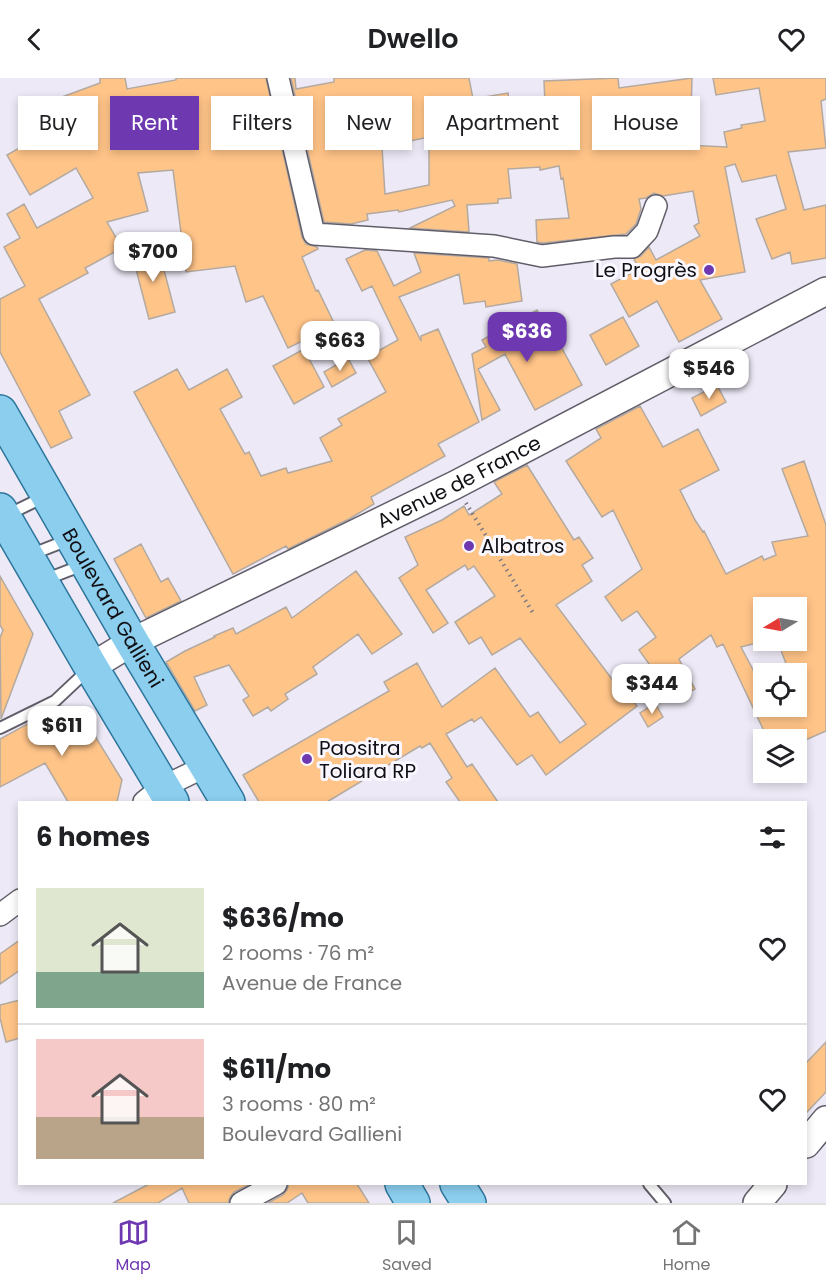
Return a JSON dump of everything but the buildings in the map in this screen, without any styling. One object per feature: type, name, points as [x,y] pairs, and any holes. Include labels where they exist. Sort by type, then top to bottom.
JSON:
[{"type":"main road","name":"Boulevard Gallieni","points":[[0,412],[132,642],[227,801]]},
{"type":"main road","points":[[2,513],[91,667],[159,797]]},
{"type":"main road","points":[[403,1185],[413,1203]]},
{"type":"main road","points":[[458,1185],[469,1203]]},
{"type":"street","points":[[278,78],[314,234],[494,246],[542,256],[632,247],[647,231],[656,206]]},
{"type":"street","name":"Avenue de France","points":[[91,667],[132,642],[455,485],[826,291]]},
{"type":"street","points":[[159,797],[206,765]]},
{"type":"street","points":[[0,915],[18,902]]},
{"type":"street","points":[[807,1143],[826,1120]]},
{"type":"street","points":[[241,1203],[274,1185]]},
{"type":"street","points":[[757,1203],[772,1185]]},
{"type":"lane","points":[[2,513],[48,496]]},
{"type":"lane","points":[[34,569],[80,551]]},
{"type":"lane","points":[[34,569],[80,551]]},
{"type":"lane","points":[[0,728],[55,701],[91,667]]},
{"type":"lane","points":[[650,1185],[665,1203]]},
{"type":"path","points":[[455,485],[533,613]]},
{"type":"place","name":"Le Progrès","points":[[709,270]]},
{"type":"place","name":"Albatros","points":[[469,546]]},
{"type":"place","name":"Paositra Toliara RP","points":[[307,759]]}]
